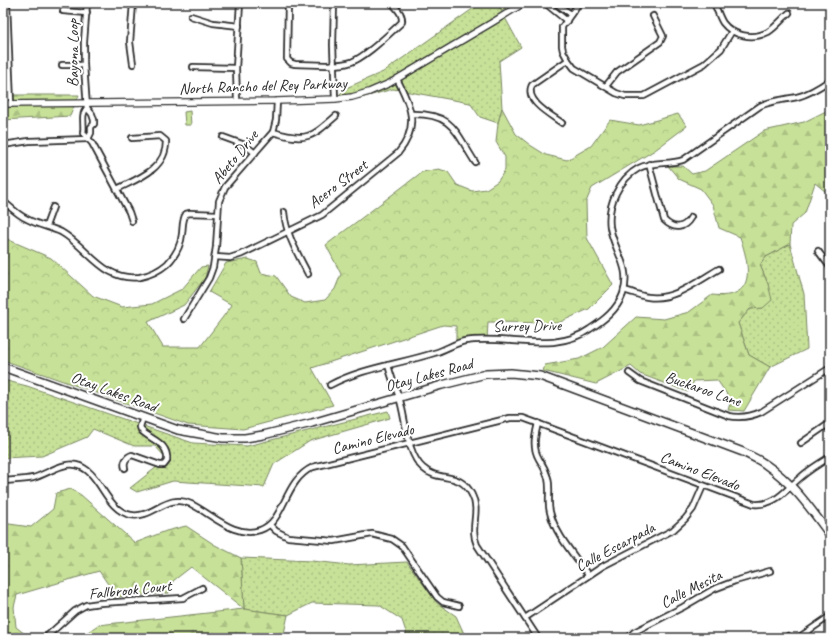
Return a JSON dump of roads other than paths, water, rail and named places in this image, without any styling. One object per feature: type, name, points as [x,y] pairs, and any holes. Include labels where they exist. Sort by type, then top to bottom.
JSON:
[{"type":"main road","name":"Otay Lakes Road","points":[[3,366],[178,430],[212,437],[245,438],[263,436],[312,423],[399,397],[486,374],[511,373],[540,376],[743,452],[765,464],[792,486],[807,503],[830,535]]},
{"type":"street","points":[[7,3],[11,104]]},
{"type":"street","name":"Bayona Loop","points":[[87,3],[84,42],[87,106]]},
{"type":"street","points":[[133,3],[130,42],[133,64]]},
{"type":"street","points":[[237,101],[236,68],[240,3]]},
{"type":"street","points":[[288,3],[288,59],[291,63],[295,64],[334,65],[347,64],[357,60],[402,22],[399,11],[392,3]]},
{"type":"street","points":[[334,3],[335,99]]},
{"type":"street","name":"North Rancho del Rey Parkway","points":[[3,104],[87,106],[277,101],[352,97],[369,92],[397,79],[524,3]]},
{"type":"street","points":[[545,3],[567,21]]},
{"type":"street","points":[[579,3],[562,27],[562,46],[568,60],[574,68],[620,95],[644,96],[704,64],[721,48],[732,31]]},
{"type":"street","points":[[714,3],[723,23],[732,31],[748,36],[762,35],[771,30],[789,13]]},
{"type":"street","points":[[554,10],[558,4],[571,14]]},
{"type":"street","points":[[63,11],[87,13]]},
{"type":"street","points":[[191,16],[213,23],[239,26]]},
{"type":"street","points":[[606,86],[617,72],[660,42],[663,36],[653,16]]},
{"type":"street","points":[[3,42],[9,42]]},
{"type":"street","points":[[562,123],[542,109],[530,94],[530,90],[532,85],[568,60]]},
{"type":"street","points":[[62,65],[84,65]]},
{"type":"street","points":[[193,67],[236,68]]},
{"type":"street","name":"Acero Street","points":[[215,257],[230,258],[242,254],[322,214],[395,156],[407,139],[411,127],[411,114],[408,99],[397,79]]},
{"type":"street","name":"Surrey Drive","points":[[330,385],[355,374],[434,353],[465,341],[486,340],[555,342],[574,337],[589,330],[611,314],[619,303],[624,290],[626,280],[625,269],[610,227],[611,209],[616,192],[624,181],[635,171],[649,164],[673,163],[683,160],[760,106],[798,97],[830,80]]},
{"type":"street","name":"Abeto Drive","points":[[184,318],[209,278],[215,257],[219,201],[221,194],[225,187],[273,132],[276,120],[277,101]]},
{"type":"street","points":[[87,106],[94,120],[94,124],[91,127],[91,133],[88,139]]},
{"type":"street","points":[[87,106],[83,116],[85,127],[83,133],[92,143],[129,212],[132,221]]},
{"type":"street","points":[[411,114],[429,114],[446,120],[453,127],[475,162]]},
{"type":"street","points":[[273,132],[292,137],[307,137],[318,132],[336,116]]},
{"type":"street","points":[[85,127],[91,127]]},
{"type":"street","points":[[117,189],[155,168],[160,162],[165,151],[166,141],[160,136],[132,138]]},
{"type":"street","points":[[223,137],[245,145],[255,153]]},
{"type":"street","points":[[3,145],[29,141],[88,139]]},
{"type":"street","points":[[649,164],[664,220],[672,226],[681,226],[687,223],[691,216]]},
{"type":"street","points":[[3,201],[26,219],[65,235],[106,270],[119,276],[138,277],[157,271],[168,263],[173,258],[181,243],[183,220],[186,214],[218,214]]},
{"type":"street","points":[[46,226],[53,207]]},
{"type":"street","points":[[284,212],[287,232],[308,274]]},
{"type":"street","points":[[818,251],[830,267]]},
{"type":"street","points":[[624,290],[647,297],[666,296],[677,293],[719,269]]},
{"type":"street","points":[[388,365],[399,397],[414,456],[426,471],[461,481],[470,490],[476,506],[473,528],[477,545],[538,638]]},
{"type":"street","name":"Buckaroo Lane","points":[[629,373],[640,382],[729,416],[742,417],[752,416],[760,412],[830,368]]},
{"type":"street","points":[[126,468],[124,462],[127,457],[132,455],[160,465],[164,465],[167,462],[167,455],[160,444],[141,430],[140,427],[143,417]]},
{"type":"street","name":"Camino Elevado","points":[[270,525],[276,518],[294,483],[309,469],[510,418],[523,418],[538,423],[747,503],[758,505],[776,500],[805,474],[830,456]]},
{"type":"street","points":[[538,423],[534,439],[535,447],[548,478],[550,490],[549,506],[552,520],[560,535],[588,575]]},
{"type":"street","points":[[801,443],[830,423]]},
{"type":"street","points":[[3,481],[28,479],[64,466],[77,465],[87,470],[115,507],[127,514],[143,514],[166,503],[178,501],[192,504],[240,531],[255,532],[270,525],[276,531],[288,537],[334,541],[372,534],[392,539],[402,546],[437,597],[443,602],[459,606]]},
{"type":"street","name":"Calle Escarpada","points":[[525,618],[603,566],[673,530],[693,509],[703,486]]},
{"type":"street","name":"Calle Mesita","points":[[628,638],[634,632],[683,608],[714,589],[770,571]]},
{"type":"street","name":"Fallbrook Court","points":[[45,638],[75,611],[86,606],[96,603],[183,598],[202,588]]},
{"type":"street","points":[[798,638],[830,616]]},
{"type":"waterway","points":[[178,638],[227,636],[229,638]]}]
